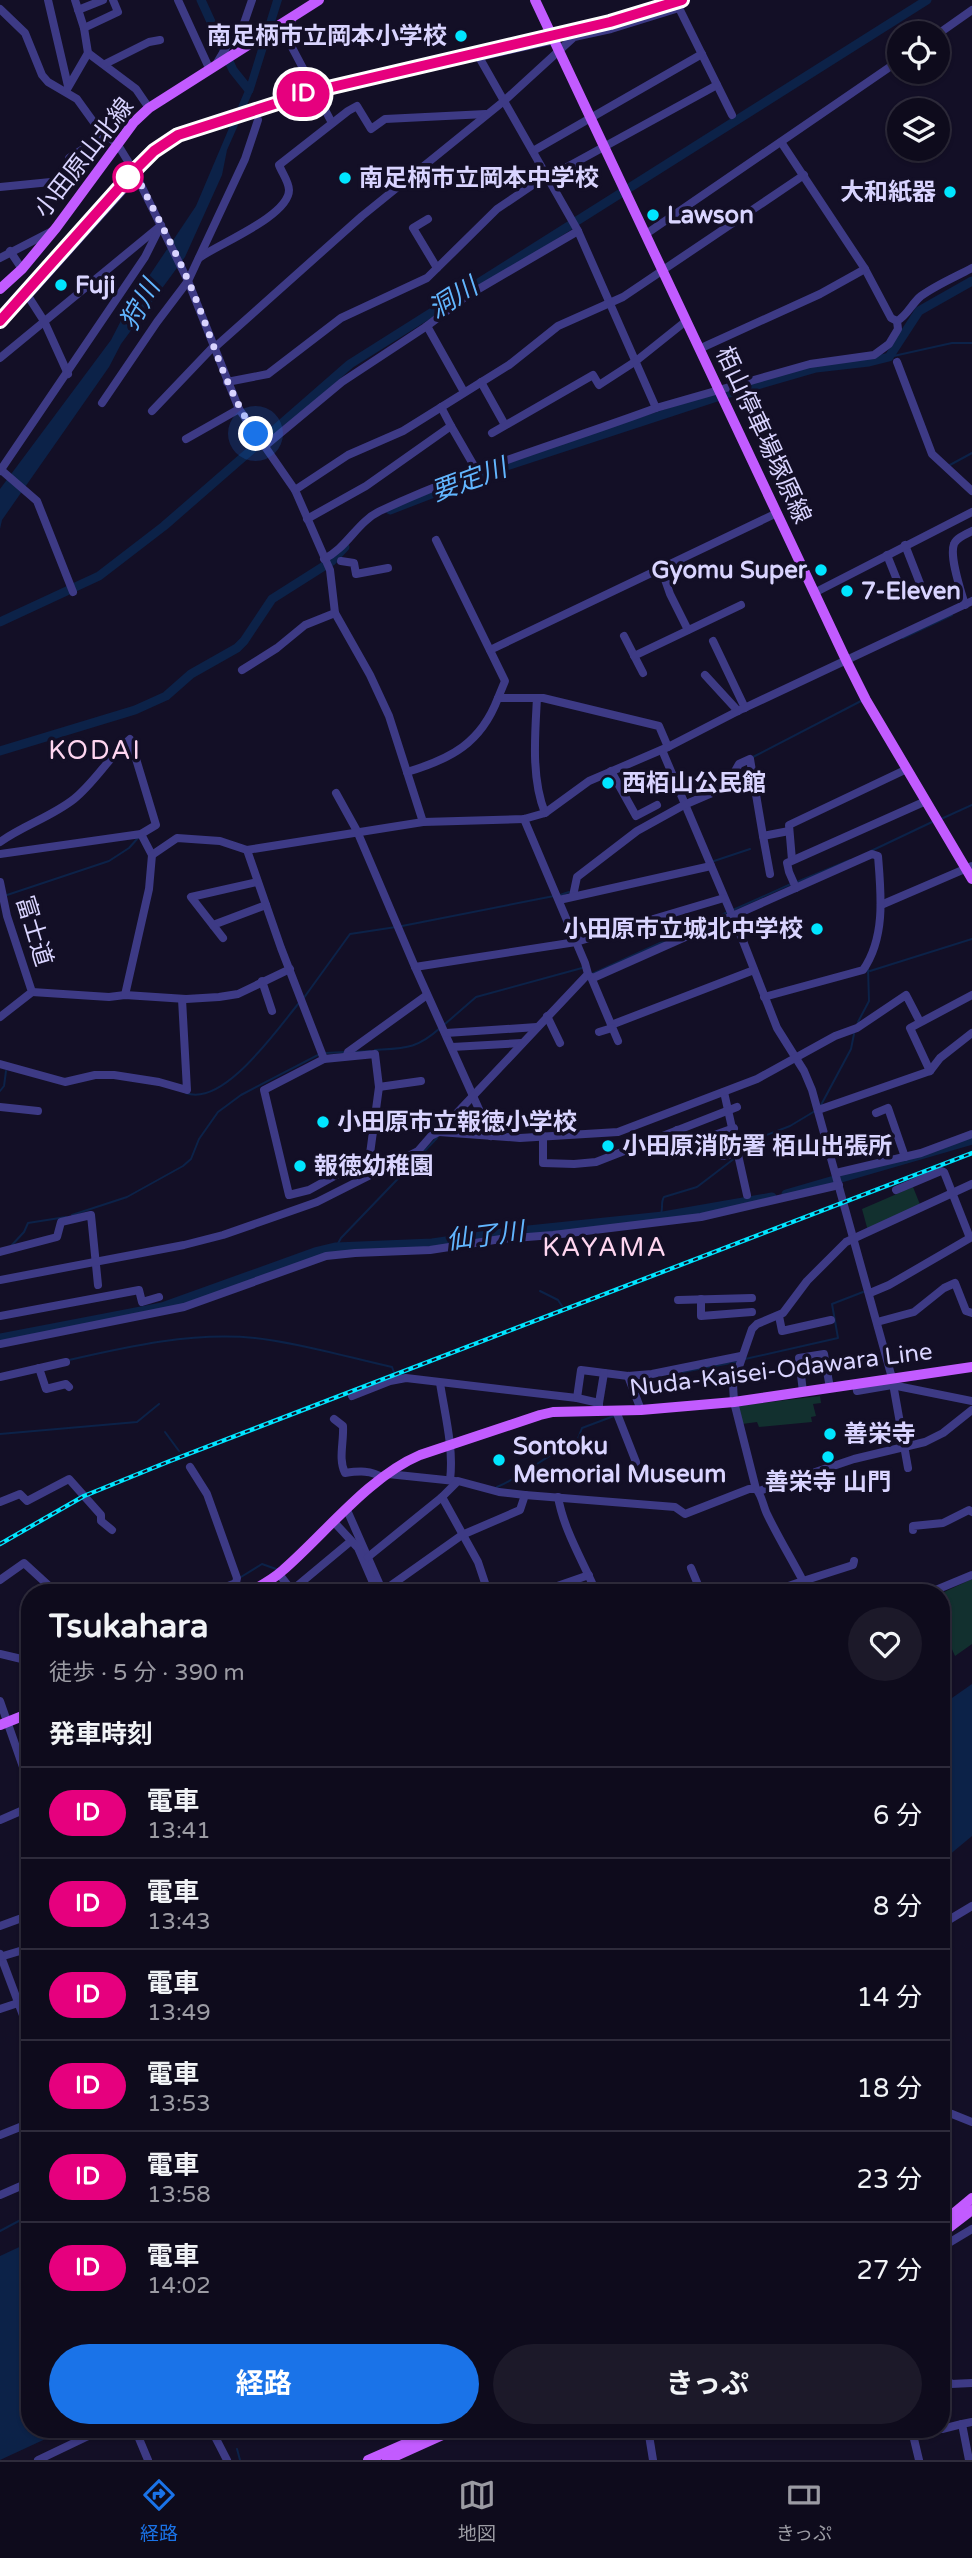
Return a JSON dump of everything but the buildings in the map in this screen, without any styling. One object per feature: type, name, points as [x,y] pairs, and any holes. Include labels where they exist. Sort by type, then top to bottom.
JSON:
[{"type":"main road","name":"小田原山北線","points":[[0,289],[22,269],[56,228],[134,122],[149,107],[319,0]]},
{"type":"main road","name":"栢山停車場塚原線","points":[[535,0],[847,662],[866,700],[969,868],[972,879]]},
{"type":"main road","name":"Nuda-Kaisei-Odawara Line","points":[[261,1584],[279,1574],[347,1510],[389,1474],[414,1458],[547,1413],[599,1407],[640,1410],[734,1402],[856,1384],[893,1383],[972,1367]]},
{"type":"main road","points":[[4,1721],[21,1716]]},
{"type":"main road","points":[[950,2216],[972,2198]]},
{"type":"main road","points":[[950,2227],[972,2210]]},
{"type":"main road","points":[[368,2460],[418,2438]]},
{"type":"main road","points":[[387,2460],[436,2438]]},
{"type":"street","points":[[48,0],[67,88],[105,135],[118,145],[136,176],[187,278],[239,410],[295,491],[330,570],[335,612],[382,701],[423,822]]},
{"type":"street","points":[[67,88],[88,52],[75,0]]},
{"type":"street","points":[[78,10],[103,0]]},
{"type":"street","points":[[84,28],[118,12],[113,0]]},
{"type":"street","points":[[178,0],[225,59],[230,48],[229,42],[242,29],[252,0]]},
{"type":"street","points":[[243,0],[249,10]]},
{"type":"street","points":[[152,411],[213,348],[362,216],[504,101],[574,37],[611,29],[679,4],[732,115]]},
{"type":"street","points":[[0,9],[25,33],[41,75],[48,82],[67,88]]},
{"type":"street","points":[[950,26],[972,10]]},
{"type":"street","points":[[293,16],[287,38],[332,122]]},
{"type":"street","points":[[105,64],[149,42],[160,40]]},
{"type":"street","points":[[554,40],[479,57],[578,231],[656,408]]},
{"type":"street","points":[[88,52],[136,89],[149,107]]},
{"type":"street","points":[[533,151],[702,54]]},
{"type":"street","points":[[646,234],[887,69]]},
{"type":"street","points":[[227,382],[268,374],[341,318],[427,278],[497,209],[547,177],[717,85]]},
{"type":"street","points":[[199,258],[262,222],[284,204],[289,188],[279,165],[332,122],[357,106],[371,129],[385,119],[486,114]]},
{"type":"street","points":[[102,403],[199,258],[230,194],[258,120]]},
{"type":"street","points":[[0,187],[71,180],[69,158],[105,135]]},
{"type":"street","points":[[781,142],[865,269],[891,318],[897,321]]},
{"type":"street","points":[[68,374],[44,321],[28,296],[136,176]]},
{"type":"street","points":[[295,491],[348,455],[403,431],[509,365],[558,326],[611,303],[663,271],[804,176]]},
{"type":"street","points":[[428,219],[413,228],[437,268]]},
{"type":"street","points":[[0,358],[161,225]]},
{"type":"street","points":[[73,592],[35,499],[1,470],[145,257],[161,225]]},
{"type":"street","points":[[0,258],[56,228]]},
{"type":"street","points":[[265,446],[342,382],[427,326],[465,297],[578,231]]},
{"type":"street","points":[[10,251],[22,269]]},
{"type":"street","points":[[897,321],[922,295],[972,268]]},
{"type":"street","points":[[699,349],[820,294],[865,269]]},
{"type":"street","points":[[492,433],[593,375],[598,385],[636,361],[686,321]]},
{"type":"street","points":[[324,559],[332,555],[359,524],[370,516],[477,471],[656,408],[810,364],[874,355],[889,344],[898,329],[897,321]]},
{"type":"street","points":[[427,326],[464,392]]},
{"type":"street","points":[[897,362],[932,454],[972,491]]},
{"type":"street","points":[[481,382],[505,425]]},
{"type":"street","points":[[441,407],[477,471]]},
{"type":"street","points":[[186,439],[239,410]]},
{"type":"street","points":[[307,519],[366,486],[451,426]]},
{"type":"street","points":[[814,593],[972,512]]},
{"type":"street","points":[[490,650],[776,513]]},
{"type":"street","points":[[152,855],[177,838],[220,841],[247,850],[423,822],[524,819],[545,813],[589,781],[665,748],[968,603],[956,570],[953,546],[956,540],[972,531]]},
{"type":"street","points":[[407,772],[441,762],[487,723],[505,681],[436,540]]},
{"type":"street","points":[[905,545],[920,586]]},
{"type":"street","points":[[887,555],[899,585]]},
{"type":"street","points":[[341,561],[354,563],[356,574],[388,568]]},
{"type":"street","points":[[661,568],[670,594],[688,630]]},
{"type":"street","points":[[634,656],[741,605]]},
{"type":"street","points":[[242,670],[277,648],[305,625],[335,612]]},
{"type":"street","points":[[624,636],[643,673]]},
{"type":"street","points":[[713,641],[742,709]]},
{"type":"street","points":[[705,676],[742,709]]},
{"type":"street","points":[[498,698],[537,698],[659,726],[684,805],[777,1028],[807,1079],[817,1107],[893,1383],[908,1468]]},
{"type":"street","points":[[537,698],[535,747],[540,800],[545,813]]},
{"type":"street","points":[[0,842],[22,828],[38,822],[77,796],[130,739],[156,825],[141,834],[0,854]]},
{"type":"street","points":[[573,896],[577,877],[587,868],[621,842],[684,805],[726,787],[739,764],[750,759],[770,874]]},
{"type":"street","points":[[792,860],[789,825],[907,769]]},
{"type":"street","points":[[611,771],[636,816],[657,805]]},
{"type":"street","points":[[336,793],[358,831],[427,995],[491,1136]]},
{"type":"street","points":[[794,884],[787,863],[926,801]]},
{"type":"street","points":[[524,819],[618,1041]]},
{"type":"street","points":[[763,836],[789,831]]},
{"type":"street","points":[[125,995],[144,914],[152,855],[141,834]]},
{"type":"street","points":[[247,850],[324,1059]]},
{"type":"street","points":[[442,1132],[589,973],[794,884],[872,854],[878,856],[884,905],[874,945],[863,970],[764,997]]},
{"type":"street","points":[[559,900],[711,866]]},
{"type":"street","points":[[884,905],[969,868]]},
{"type":"street","name":"富士道","points":[[0,882],[7,916],[32,992],[0,1017]]},
{"type":"street","points":[[223,938],[191,897],[257,882]]},
{"type":"street","points":[[415,967],[576,942],[724,898]]},
{"type":"street","points":[[213,925],[266,905]]},
{"type":"street","points":[[32,992],[182,999],[238,994],[290,969]]},
{"type":"street","points":[[598,1032],[754,970]]},
{"type":"street","points":[[262,981],[272,1011]]},
{"type":"street","points":[[347,1055],[427,995]]},
{"type":"street","points":[[0,1280],[203,1241],[317,1202],[418,1151],[431,1136],[442,1132],[520,1138],[618,1132],[757,1079],[855,1028],[906,995],[920,1022]]},
{"type":"street","points":[[930,1070],[910,1027],[972,995]]},
{"type":"street","points":[[0,1064],[65,1082],[95,1075],[114,1075],[150,1080],[187,1090],[182,999]]},
{"type":"street","points":[[548,1019],[560,1043]]},
{"type":"street","points":[[446,1033],[537,1027]]},
{"type":"street","points":[[817,1107],[930,1070],[940,1058],[972,1032]]},
{"type":"street","points":[[452,1047],[522,1043]]},
{"type":"street","points":[[367,1176],[369,1163],[379,1087],[376,1054],[324,1059],[264,1090],[289,1195],[309,1190],[360,1162],[369,1163]]},
{"type":"street","points":[[379,1087],[421,1081]]},
{"type":"street","points":[[724,1092],[733,1108],[734,1128],[747,1195]]},
{"type":"street","points":[[0,1107],[38,1111]]},
{"type":"street","points":[[543,1136],[543,1163],[596,1162],[733,1108]]},
{"type":"street","points":[[876,1113],[888,1108],[905,1157]]},
{"type":"street","points":[[677,1130],[684,1146],[734,1128]]},
{"type":"street","points":[[618,1132],[624,1150]]},
{"type":"street","points":[[836,1173],[905,1157],[972,1134]]},
{"type":"street","points":[[723,1156],[739,1153]]},
{"type":"street","points":[[870,1293],[971,1240],[954,1194],[942,1171],[896,1190]]},
{"type":"street","points":[[0,1344],[184,1307],[326,1256],[430,1250],[501,1239],[701,1217],[839,1184]]},
{"type":"street","points":[[752,1329],[763,1321],[779,1316],[824,1263],[846,1242],[972,1184]]},
{"type":"street","points":[[309,1190],[317,1202]]},
{"type":"street","points":[[0,1252],[57,1237],[61,1222],[91,1215],[98,1285]]},
{"type":"street","points":[[877,1322],[914,1312],[944,1288],[955,1283],[966,1311],[972,1313]]},
{"type":"street","points":[[0,1316],[139,1290],[142,1301],[159,1297]]},
{"type":"street","points":[[678,1300],[752,1296],[752,1329],[733,1384],[734,1402],[764,1507],[783,1548],[803,1581]]},
{"type":"street","points":[[701,1299],[701,1315],[752,1312]]},
{"type":"street","points":[[779,1316],[782,1331],[831,1320]]},
{"type":"street","points":[[803,1392],[799,1358],[824,1354],[830,1388]]},
{"type":"street","points":[[577,1398],[581,1370],[628,1376],[653,1374],[741,1356]]},
{"type":"street","points":[[0,1377],[66,1362]]},
{"type":"street","points":[[39,1368],[46,1388],[65,1384],[69,1387]]},
{"type":"street","points":[[352,1396],[390,1381],[406,1378],[577,1398],[599,1407],[604,1373]]},
{"type":"street","points":[[628,1376],[640,1410]]},
{"type":"street","points":[[368,1557],[442,1497],[454,1481],[453,1459],[440,1383]]},
{"type":"street","points":[[893,1383],[972,1401]]},
{"type":"street","points":[[616,1410],[636,1462]]},
{"type":"street","points":[[334,1419],[343,1426],[344,1447],[340,1459],[345,1473],[359,1471],[389,1474],[454,1481],[525,1495],[675,1507],[685,1514],[750,1489],[758,1490],[854,1459],[925,1442],[943,1433],[972,1410]]},
{"type":"street","points":[[190,1467],[207,1494],[237,1578],[236,1583]]},
{"type":"street","points":[[0,1502],[20,1494],[27,1501],[69,1479],[102,1515],[101,1521],[112,1530]]},
{"type":"street","points":[[392,1584],[462,1535],[520,1510],[525,1495]]},
{"type":"street","points":[[442,1497],[478,1562],[483,1584]]},
{"type":"street","points":[[558,1497],[567,1530],[593,1584]]},
{"type":"street","points":[[347,1510],[378,1584]]},
{"type":"street","points":[[913,1530],[913,1526],[943,1523],[969,1510],[972,1512]]},
{"type":"street","points":[[336,1521],[362,1544]]},
{"type":"street","points":[[336,1521],[358,1548],[377,1584]]},
{"type":"street","points":[[301,1584],[351,1541]]},
{"type":"street","points":[[794,1584],[855,1561]]},
{"type":"street","points":[[0,1580],[24,1563],[47,1584]]},
{"type":"street","points":[[691,1568],[698,1584]]},
{"type":"street","points":[[279,1574],[286,1584]]},
{"type":"street","points":[[563,1584],[589,1575]]},
{"type":"street","points":[[950,1584],[972,1575]]},
{"type":"street","points":[[0,1654],[21,1659]]},
{"type":"street","points":[[0,1701],[4,1721],[21,1764]]},
{"type":"street","points":[[0,1820],[21,1811]]},
{"type":"street","points":[[950,1919],[972,1906]]},
{"type":"street","points":[[0,1926],[21,1918]]},
{"type":"street","points":[[21,1950],[0,1956],[21,2011]]},
{"type":"street","points":[[0,2009],[21,2002]]},
{"type":"street","points":[[950,2113],[972,2122]]},
{"type":"street","points":[[0,2135],[21,2127]]},
{"type":"street","points":[[0,2195],[21,2186]]},
{"type":"street","points":[[950,2242],[972,2228]]},
{"type":"street","points":[[950,2383],[972,2384]]},
{"type":"street","points":[[950,2427],[972,2422]]},
{"type":"street","points":[[962,2424],[969,2460]]},
{"type":"street","points":[[38,2460],[84,2438]]},
{"type":"street","points":[[139,2438],[148,2460]]},
{"type":"street","points":[[216,2438],[228,2460]]},
{"type":"street","points":[[650,2438],[653,2460]]},
{"type":"street","points":[[915,2438],[919,2460]]},
{"type":"green space","points":[[913,1187],[921,1207],[868,1231],[862,1209]]},
{"type":"green space","points":[[820,1396],[821,1403],[813,1404],[816,1416],[811,1417],[812,1422],[759,1427],[757,1422],[742,1424],[738,1406]]},
{"type":"green space","points":[[972,1579],[972,1644],[955,1656],[950,1644],[950,1589]]},
{"type":"water","name":"狩川","points":[[273,0],[282,0],[254,89],[227,150],[222,175],[185,257],[121,344],[109,367],[2,520],[0,529],[0,489],[111,340],[127,309],[196,206],[246,88]]},
{"type":"water","points":[[972,1684],[972,1836],[950,1854],[950,1699]]},
{"type":"water","points":[[21,2246],[21,2438],[48,2438],[0,2460],[0,2256]]},
{"type":"waterway","points":[[201,0],[233,70],[249,90]]},
{"type":"waterway","name":"洞川","points":[[0,622],[99,576],[164,526],[350,364],[927,0]]},
{"type":"waterway","name":"要定川","points":[[390,510],[491,471],[726,394],[816,368],[889,357],[919,311],[972,281]]},
{"type":"waterway","points":[[889,357],[952,343],[972,343]]},
{"type":"waterway","points":[[948,466],[972,453]]},
{"type":"waterway","name":"要定川","points":[[0,751],[135,710],[166,696],[191,674],[237,648],[272,599],[332,561],[345,547]]},
{"type":"waterway","points":[[903,638],[952,615]]},
{"type":"waterway","points":[[753,757],[861,701]]},
{"type":"waterway","points":[[941,819],[972,805]]},
{"type":"waterway","points":[[871,851],[932,822]]},
{"type":"waterway","points":[[7,895],[109,861],[129,848],[138,838]]},
{"type":"waterway","points":[[711,862],[750,849]]},
{"type":"waterway","points":[[797,882],[850,860]]},
{"type":"waterway","points":[[733,910],[791,884]]},
{"type":"waterway","points":[[560,895],[569,892]]},
{"type":"waterway","points":[[402,926],[554,896]]},
{"type":"waterway","points":[[592,974],[728,912]]},
{"type":"waterway","points":[[303,999],[350,934],[396,927]]},
{"type":"waterway","points":[[870,971],[972,939]]},
{"type":"waterway","points":[[445,1024],[476,997],[582,968]]},
{"type":"waterway","points":[[858,1022],[869,1001],[868,968]]},
{"type":"waterway","points":[[186,1093],[201,1094],[233,1078],[264,1047],[299,1003]]},
{"type":"waterway","points":[[375,1050],[417,1044],[440,1028]]},
{"type":"waterway","points":[[821,1105],[851,1049],[854,1034]]},
{"type":"waterway","points":[[354,1052],[370,1051]]},
{"type":"waterway","points":[[326,1053],[345,1052]]},
{"type":"waterway","points":[[72,1215],[127,1197],[183,1166],[191,1159],[199,1139],[218,1112],[241,1095],[318,1055]]},
{"type":"waterway","points":[[0,1091],[4,1086],[6,1071]]},
{"type":"waterway","points":[[741,1152],[751,1141],[790,1126],[815,1111]]},
{"type":"waterway","points":[[336,1247],[341,1238],[437,1138]]},
{"type":"waterway","name":"仙了川","points":[[786,1194],[972,1140]]},
{"type":"waterway","points":[[660,1216],[664,1197],[697,1187],[735,1158]]},
{"type":"waterway","name":"仙了川","points":[[0,1338],[162,1307],[315,1252],[336,1247],[432,1243],[663,1216],[772,1197]]},
{"type":"waterway","points":[[11,1246],[24,1232],[28,1223],[66,1217]]},
{"type":"waterway","points":[[540,1291],[558,1300],[562,1306]]},
{"type":"waterway","points":[[745,1359],[838,1338],[832,1304],[863,1292]]},
{"type":"waterway","points":[[69,1360],[185,1339],[255,1338],[392,1367],[395,1375]]},
{"type":"waterway","points":[[683,1372],[736,1362]]},
{"type":"waterway","points":[[0,1434],[137,1422],[159,1404]]},
{"type":"waterway","points":[[497,1487],[577,1441],[582,1428],[614,1416]]},
{"type":"waterway","points":[[165,1432],[179,1451]]},
{"type":"waterway","points":[[241,1577],[262,1564],[276,1569]]},
{"type":"waterway","points":[[0,2231],[21,2220]]},
{"type":"waterway","points":[[237,2449],[240,2460]]},
{"type":"railway","points":[[0,321],[134,171],[154,151],[191,130],[315,91],[609,22],[682,0]]},
{"type":"railway","points":[[0,1544],[84,1496],[170,1461],[972,1153]]},
{"type":"train","name":"ID","points":[[0,321],[134,171],[154,151],[178,135],[315,91],[610,22],[682,0]]},
{"type":"place","name":"南足柄市立岡本小学校","points":[[461,36]]},
{"type":"place","name":"南足柄市立岡本中学校","points":[[345,178]]},
{"type":"place","name":"大和紙器","points":[[950,192]]},
{"type":"place","name":"Lawson","points":[[653,215]]},
{"type":"place","name":"Fuji","points":[[61,285]]},
{"type":"place","name":"Gyomu Super","points":[[821,570]]},
{"type":"place","name":"7-Eleven","points":[[847,591]]},
{"type":"place","name":"西栢山公民館","points":[[608,783]]},
{"type":"place","name":"小田原市立城北中学校","points":[[817,929]]},
{"type":"place","name":"小田原市立報徳小学校","points":[[323,1122]]},
{"type":"place","name":"小田原消防署 栢山出張所","points":[[608,1146]]},
{"type":"place","name":"報徳幼稚園","points":[[300,1166]]},
{"type":"place","name":"善栄寺","points":[[830,1434]]},
{"type":"place","name":"善栄寺 山門","points":[[828,1457]]},
{"type":"place","name":"Sontoku Memorial Museum","points":[[499,1460]]},
{"type":"district","name":"KODAI","points":[[95,750]]},
{"type":"district","name":"KAYAMA","points":[[605,1247]]},
{"type":"route","points":[[128,177],[134,171],[188,281],[239,410],[256,434]]}]
